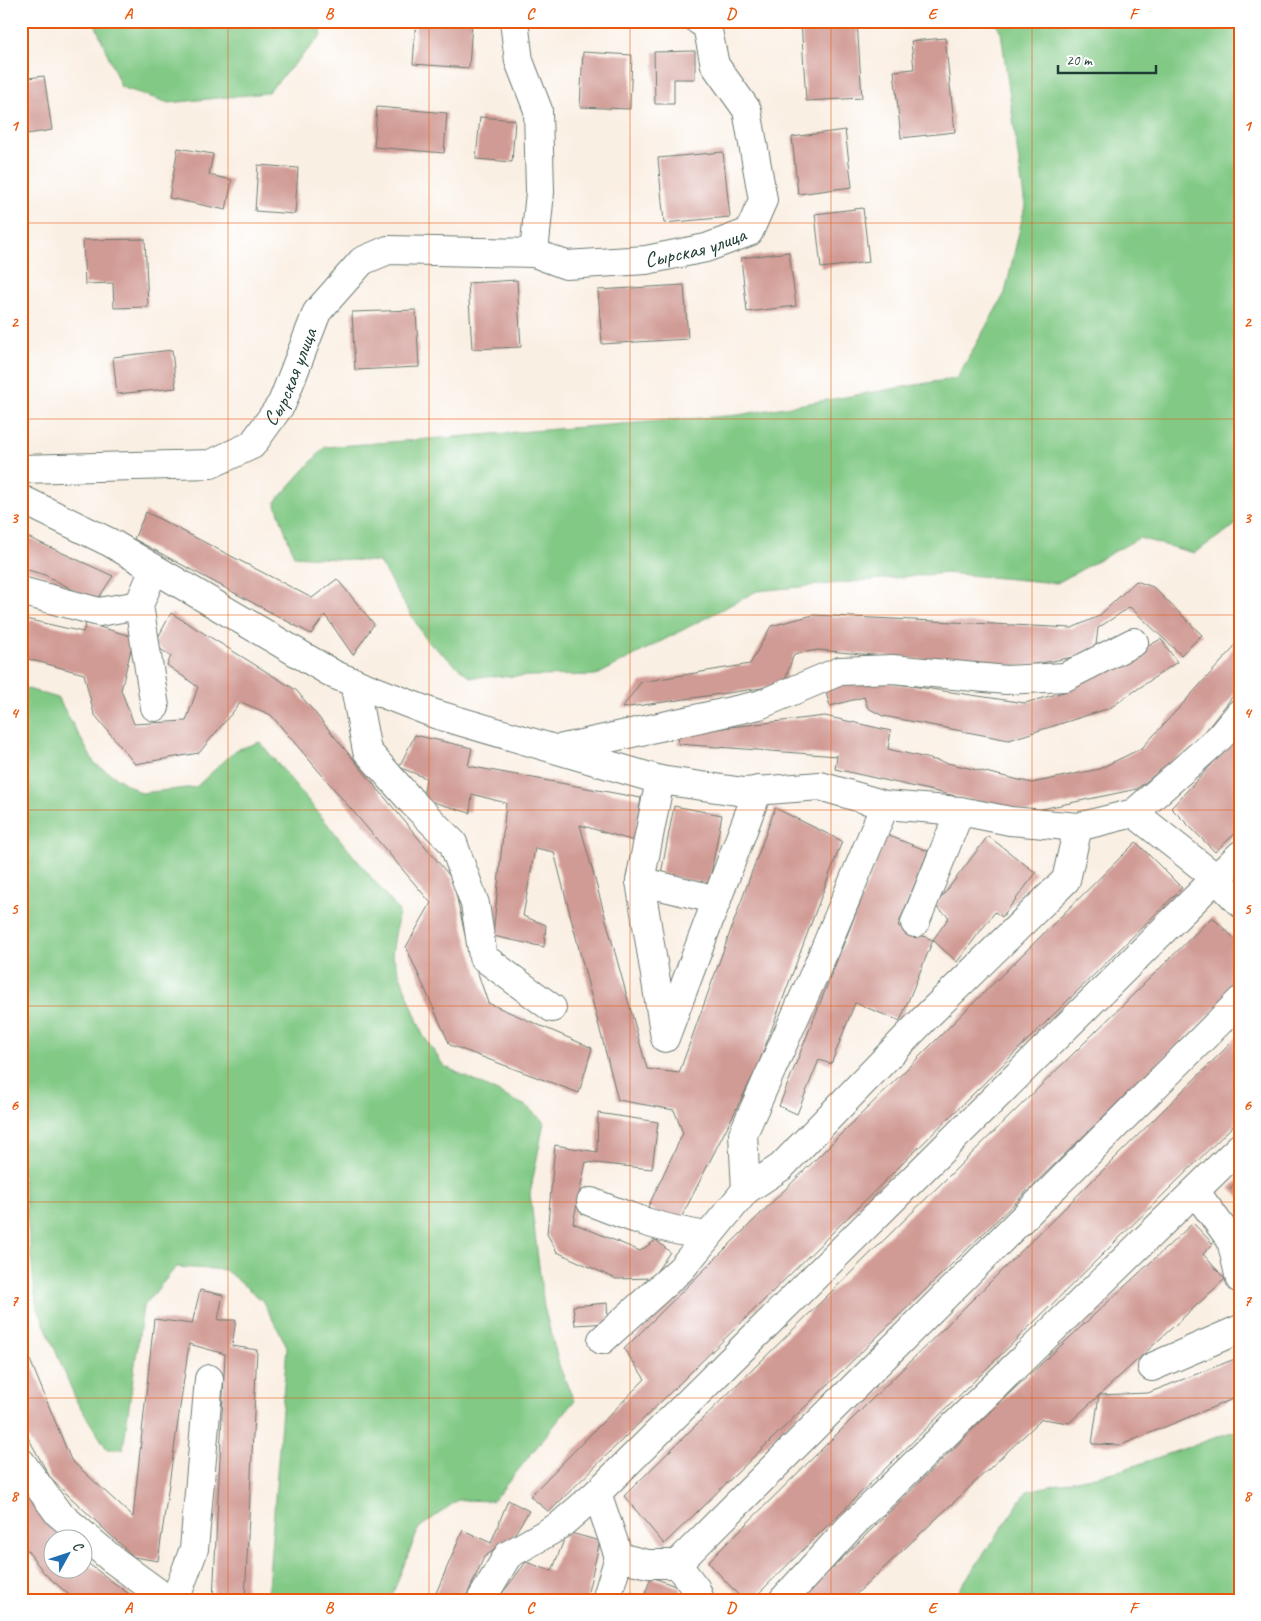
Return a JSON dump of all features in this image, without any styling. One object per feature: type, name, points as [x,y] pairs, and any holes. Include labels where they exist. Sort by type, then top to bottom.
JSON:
[{"type":"street","points":[[514,21],[519,61],[538,110],[540,192],[534,254]]},
{"type":"street","name":"Сырская улица","points":[[21,469],[211,464],[252,445],[282,403],[318,312],[362,261],[388,250],[534,254],[566,265],[646,260],[706,248],[749,232],[763,200],[746,110],[715,65],[707,26],[699,21]]},
{"type":"street","points":[[21,499],[112,543],[335,675],[435,714],[660,780],[744,792],[820,786],[885,805],[960,811],[1010,821],[1078,827],[1134,813],[1220,736],[1240,713]]},
{"type":"street","points":[[154,569],[139,605],[155,707]]},
{"type":"street","points":[[21,591],[99,612],[139,605]]},
{"type":"street","points":[[555,750],[759,705],[840,671],[892,669],[1006,680],[1065,677],[1134,642]]},
{"type":"street","points":[[354,682],[367,751],[413,804],[453,843],[475,904],[483,957],[552,1008]]},
{"type":"street","points":[[660,780],[640,881],[665,1038],[758,790]]},
{"type":"street","points":[[746,1190],[742,1134],[819,963],[885,805]]},
{"type":"street","points":[[915,923],[960,811]]},
{"type":"street","points":[[1134,813],[1216,878],[1240,902]]},
{"type":"street","points":[[602,1340],[681,1269],[746,1190],[781,1167],[925,1018],[1066,880],[1078,827]]},
{"type":"street","points":[[480,1600],[508,1555],[559,1526],[597,1493],[1240,855]]},
{"type":"street","points":[[640,881],[717,900]]},
{"type":"street","points":[[618,1557],[648,1564],[677,1564],[1240,1001]]},
{"type":"street","points":[[783,1600],[848,1529],[1240,1147]]},
{"type":"street","points":[[1195,1191],[1231,1240],[1240,1278]]},
{"type":"street","points":[[591,1202],[674,1232],[708,1236]]},
{"type":"street","points":[[1152,1367],[1240,1329]]},
{"type":"street","points":[[175,1600],[194,1550],[209,1379]]},
{"type":"street","points":[[21,1462],[58,1513],[112,1559],[168,1600]]},
{"type":"street","points":[[597,1493],[618,1557],[606,1600]]},
{"type":"street","points":[[677,1564],[696,1589],[700,1600]]},
{"type":"green space","points":[[94,21],[322,21],[321,36],[267,93],[169,103],[121,87]]},
{"type":"green space","points":[[994,21],[1240,21],[1240,522],[1194,553],[1139,538],[1057,583],[945,573],[757,591],[597,675],[470,677],[427,641],[379,562],[294,556],[275,502],[325,447],[738,415],[957,378],[1005,293],[1025,206],[1001,32]]},
{"type":"green space","points":[[21,687],[58,698],[95,764],[141,793],[196,787],[236,750],[260,742],[399,911],[392,954],[423,1035],[444,1066],[526,1106],[544,1122],[530,1194],[544,1307],[560,1368],[574,1401],[493,1501],[458,1500],[419,1528],[390,1600],[267,1600],[287,1346],[262,1300],[225,1270],[176,1267],[143,1307],[123,1449],[107,1449],[77,1402],[36,1304],[21,1161]]},
{"type":"green space","points":[[1240,1429],[1240,1600],[952,1600],[1027,1491],[1122,1470]]},
{"type":"building","points":[[416,21],[472,21],[469,68],[413,64]]},
{"type":"building","points":[[801,21],[857,21],[862,98],[806,101]]},
{"type":"building","points":[[945,38],[955,132],[901,138],[894,71],[914,69],[911,41]]},
{"type":"building","points":[[695,51],[695,79],[674,79],[674,104],[655,104],[654,52]]},
{"type":"building","points":[[583,52],[632,55],[630,109],[580,107]]},
{"type":"building","points":[[44,76],[52,130],[21,135],[21,79]]},
{"type":"building","points":[[377,107],[447,113],[444,153],[374,147]]},
{"type":"building","points":[[480,117],[515,120],[512,162],[476,159]]},
{"type":"building","points":[[845,130],[852,187],[798,194],[792,137]]},
{"type":"building","points":[[178,148],[213,154],[209,175],[232,180],[226,210],[169,198]]},
{"type":"building","points":[[723,152],[730,217],[664,223],[658,158]]},
{"type":"building","points":[[258,165],[298,168],[295,214],[255,211]]},
{"type":"building","points":[[863,208],[869,262],[821,268],[815,214]]},
{"type":"building","points":[[145,239],[148,307],[114,308],[113,283],[85,284],[83,240]]},
{"type":"building","points":[[789,252],[796,306],[747,312],[741,258]]},
{"type":"building","points":[[517,280],[521,347],[472,349],[468,283]]},
{"type":"building","points":[[684,285],[688,339],[602,344],[598,290]]},
{"type":"building","points":[[416,310],[419,367],[355,370],[352,312]]},
{"type":"building","points":[[172,350],[176,388],[117,394],[113,357]]},
{"type":"building","points":[[146,512],[312,598],[337,579],[374,624],[353,655],[325,615],[311,634],[134,539]]},
{"type":"building","points":[[21,534],[113,576],[96,602],[45,575],[21,568]]},
{"type":"building","points":[[1136,581],[1153,587],[1202,635],[1181,655],[1130,607],[1098,628],[1095,653],[1014,668],[818,650],[794,654],[783,685],[622,708],[641,682],[750,664],[771,626],[813,615],[1072,628],[1099,616]]},
{"type":"building","points":[[171,613],[296,690],[453,880],[465,935],[488,1003],[592,1048],[579,1093],[450,1045],[406,947],[431,903],[271,715],[241,702],[199,753],[135,764],[94,714],[84,674],[21,657],[21,618],[83,632],[86,623],[134,637],[121,690],[134,724],[186,721],[198,687],[167,665],[171,656],[154,645]]},
{"type":"building","points":[[1240,636],[1240,687],[1197,742],[1137,789],[1027,812],[835,769],[837,756],[678,744],[679,733],[825,716],[891,731],[888,749],[1032,783],[1099,769],[1142,748],[1232,650]]},
{"type":"building","points":[[1161,639],[1177,662],[1110,708],[1009,740],[883,716],[868,708],[864,697],[830,706],[824,686],[884,682],[1025,703],[1067,691]]},
{"type":"building","points":[[1240,734],[1240,829],[1215,852],[1171,808]]},
{"type":"building","points":[[415,735],[472,748],[468,766],[641,798],[634,841],[580,825],[647,1069],[679,1073],[775,808],[842,841],[757,1068],[678,1224],[648,1207],[683,1133],[674,1110],[618,1100],[554,852],[535,848],[523,916],[546,925],[544,947],[493,936],[506,803],[472,794],[470,813],[423,799],[426,778],[399,767]]},
{"type":"building","points":[[674,806],[722,815],[709,884],[661,874]]},
{"type":"building","points":[[887,835],[928,851],[898,926],[933,940],[900,1021],[855,1003],[831,1064],[819,1060],[797,1114],[779,1106]]},
{"type":"building","points":[[988,836],[1036,873],[1002,917],[995,912],[957,962],[933,940],[949,917],[935,906]]},
{"type":"building","points":[[1136,842],[1182,888],[549,1512],[530,1496],[645,1379],[624,1349]]},
{"type":"building","points":[[1212,917],[1240,944],[1240,984],[664,1544],[624,1496]]},
{"type":"building","points":[[1240,1034],[1240,1119],[752,1600],[743,1600],[708,1562]]},
{"type":"building","points":[[598,1113],[658,1122],[652,1169],[586,1162],[573,1223],[640,1251],[656,1240],[670,1252],[652,1278],[616,1279],[557,1252],[547,1234],[555,1145],[597,1152]]},
{"type":"building","points":[[1240,1178],[1240,1198],[1230,1188]]},
{"type":"building","points":[[1193,1223],[1213,1244],[1203,1254],[1225,1279],[1069,1423],[1042,1419],[850,1600],[810,1600],[805,1595],[1014,1389]]},
{"type":"building","points":[[200,1290],[223,1295],[218,1320],[236,1320],[232,1346],[257,1350],[245,1600],[213,1600],[225,1354],[189,1344],[158,1561],[134,1557],[51,1479],[21,1425],[22,1316],[28,1355],[71,1460],[133,1517],[154,1319],[192,1324]]},
{"type":"building","points":[[607,1303],[608,1323],[575,1325],[573,1306]]},
{"type":"building","points":[[1240,1357],[1240,1396],[1121,1445],[1092,1444],[1099,1395],[1148,1393]]},
{"type":"building","points":[[21,1482],[56,1528],[42,1528],[42,1570],[21,1542]]},
{"type":"building","points":[[508,1500],[529,1511],[512,1538],[484,1557],[465,1600],[433,1600],[463,1530],[491,1543]]},
{"type":"building","points":[[567,1532],[600,1541],[586,1600],[497,1600],[526,1562],[552,1571]]},
{"type":"building","points":[[92,1566],[137,1600],[75,1600],[50,1578],[92,1578]]},
{"type":"building","points":[[651,1577],[681,1588],[677,1600],[628,1600],[629,1594],[644,1597]]},
{"type":"building","points":[[21,1584],[32,1600],[21,1600]]}]
